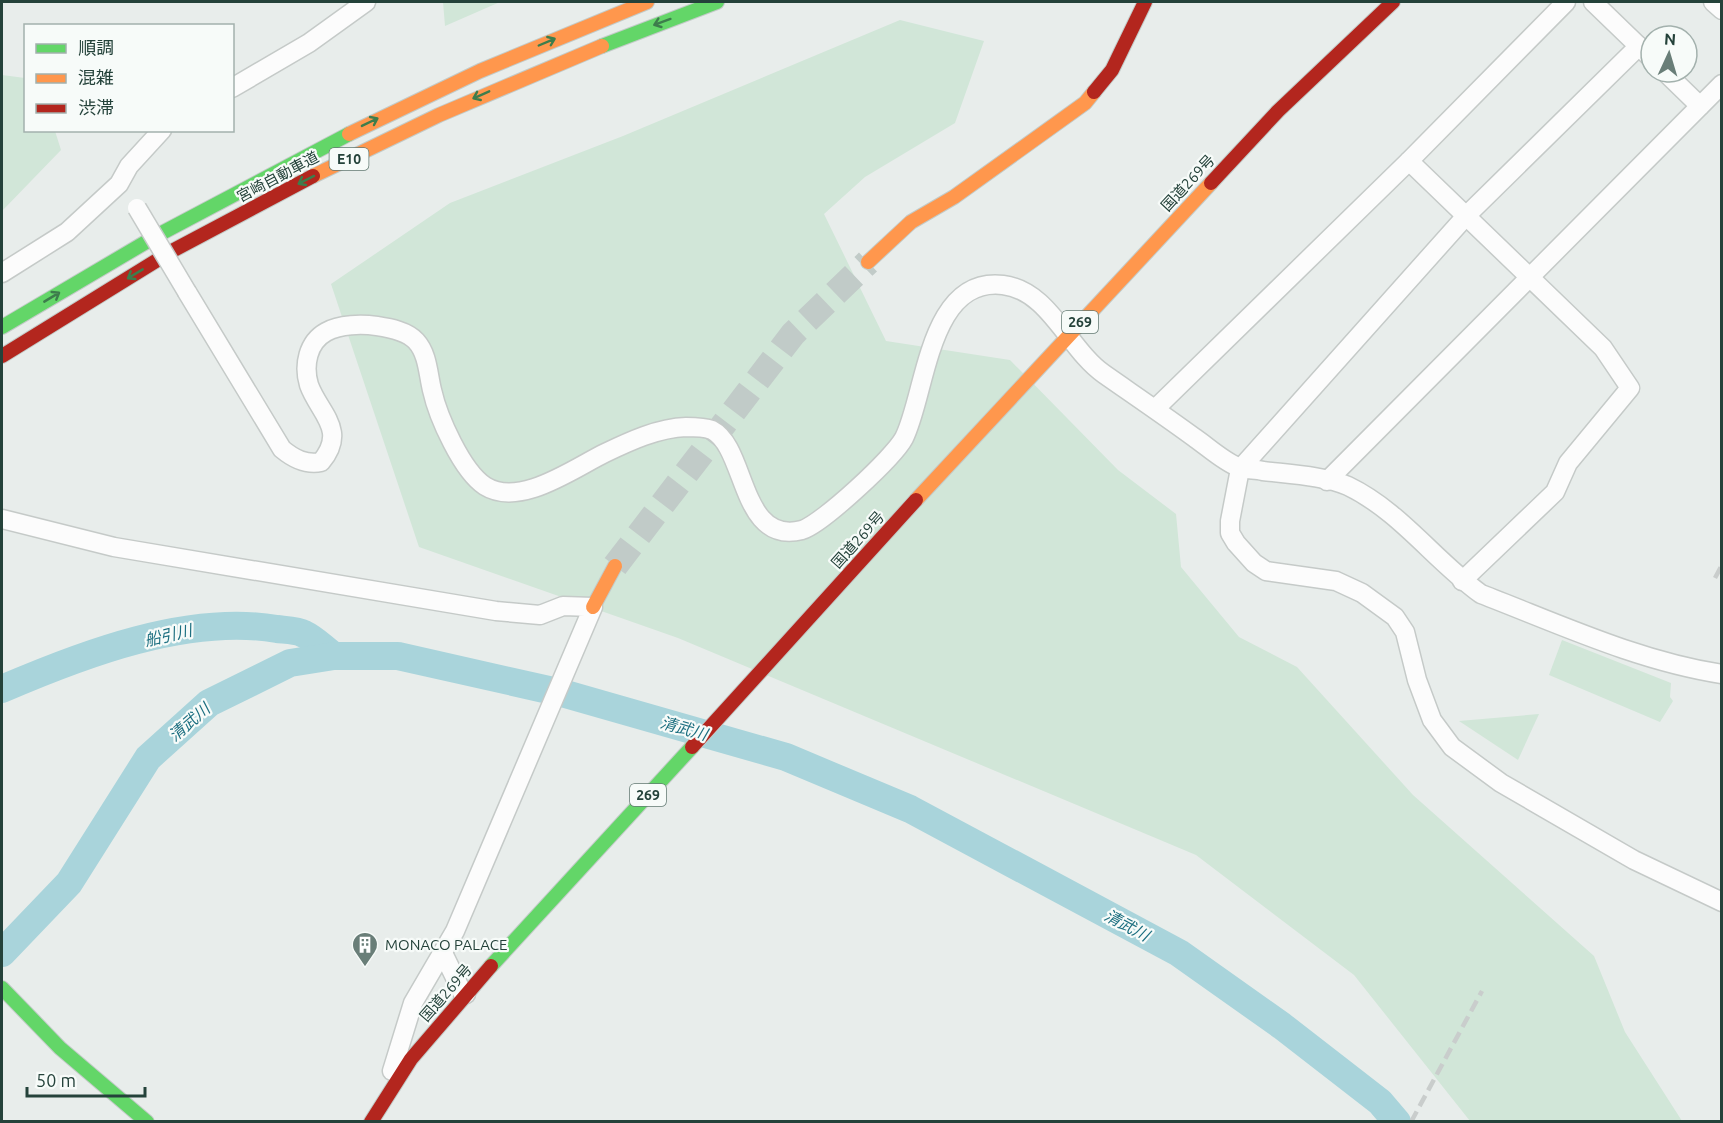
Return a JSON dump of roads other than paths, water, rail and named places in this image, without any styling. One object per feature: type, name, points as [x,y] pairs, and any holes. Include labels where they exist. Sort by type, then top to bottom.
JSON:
[{"type":"main road","name":"宮崎自動車道","points":[[2,327],[132,249],[290,161],[469,75],[647,2]]},
{"type":"main road","name":"宮崎自動車道","points":[[2,356],[144,268],[302,182],[478,96],[622,36],[717,2]]},
{"type":"main road","points":[[868,262],[911,222],[954,197],[1084,103],[1112,70],[1145,2]]},
{"type":"main road","name":"国道269号","points":[[370,1122],[411,1059],[466,994],[1067,335],[1278,111],[1393,2]]},
{"type":"main road","points":[[593,607],[615,566]]},
{"type":"main road","points":[[2,988],[60,1048],[147,1122]]},
{"type":"street","points":[[234,87],[309,43],[366,2]]},
{"type":"street","points":[[1155,409],[1409,161],[1566,2]]},
{"type":"street","points":[[1593,2],[1639,46]]},
{"type":"street","points":[[1713,2],[1722,10]]},
{"type":"street","points":[[1639,57],[1466,216],[1240,469],[1230,521],[1230,533],[1254,563],[1266,571],[1336,581],[1362,593],[1395,617],[1405,632],[1429,713],[1439,733],[1452,747],[1502,783],[1634,860],[1722,902]]},
{"type":"street","points":[[1677,84],[1700,106]]},
{"type":"street","points":[[1328,481],[1722,84]]},
{"type":"street","points":[[2,273],[67,232],[119,184],[129,166],[160,132]]},
{"type":"street","points":[[1409,161],[1603,348],[1630,388],[1568,463],[1555,492],[1462,581]]},
{"type":"street","points":[[119,184],[138,208],[282,449],[292,458],[311,464],[321,462],[330,449],[332,438],[326,414],[308,379],[309,350],[333,328],[368,325],[387,327],[402,332],[417,342],[427,364],[437,406],[448,431],[471,473],[486,487],[504,492],[523,491],[546,484],[606,452],[652,434],[676,428],[705,428],[719,436],[759,516],[773,527],[789,531],[808,527],[828,514],[897,449],[910,422],[924,365],[955,303],[983,287],[1008,285],[1027,293],[1067,335],[1091,365],[1240,469],[1346,485],[1383,510],[1422,541],[1462,581],[1481,594],[1631,651],[1684,668],[1722,674]]},
{"type":"street","points":[[2,519],[114,547],[496,611],[540,615],[563,606],[593,607],[455,932],[413,1003],[391,1074],[370,1122]]},
{"type":"street","points":[[443,953],[463,994],[466,994]]},
{"type":"waterway","name":"船引川","points":[[2,689],[67,663],[136,640],[208,627],[243,626],[298,632],[312,639],[334,656]]},
{"type":"waterway","name":"清武川","points":[[2,953],[69,883],[148,758],[209,703],[290,663],[334,656],[398,656],[562,693],[786,757],[910,809],[1179,953],[1282,1026],[1380,1102],[1397,1122]]},
{"type":"tunnel","points":[[615,566],[793,334],[868,262]]},
{"type":"railway","points":[[1715,578],[1722,565]]},
{"type":"railway","points":[[1411,1122],[1482,991]]},
{"type":"place","name":"MONACO PALACE","points":[[365,968]]}]
